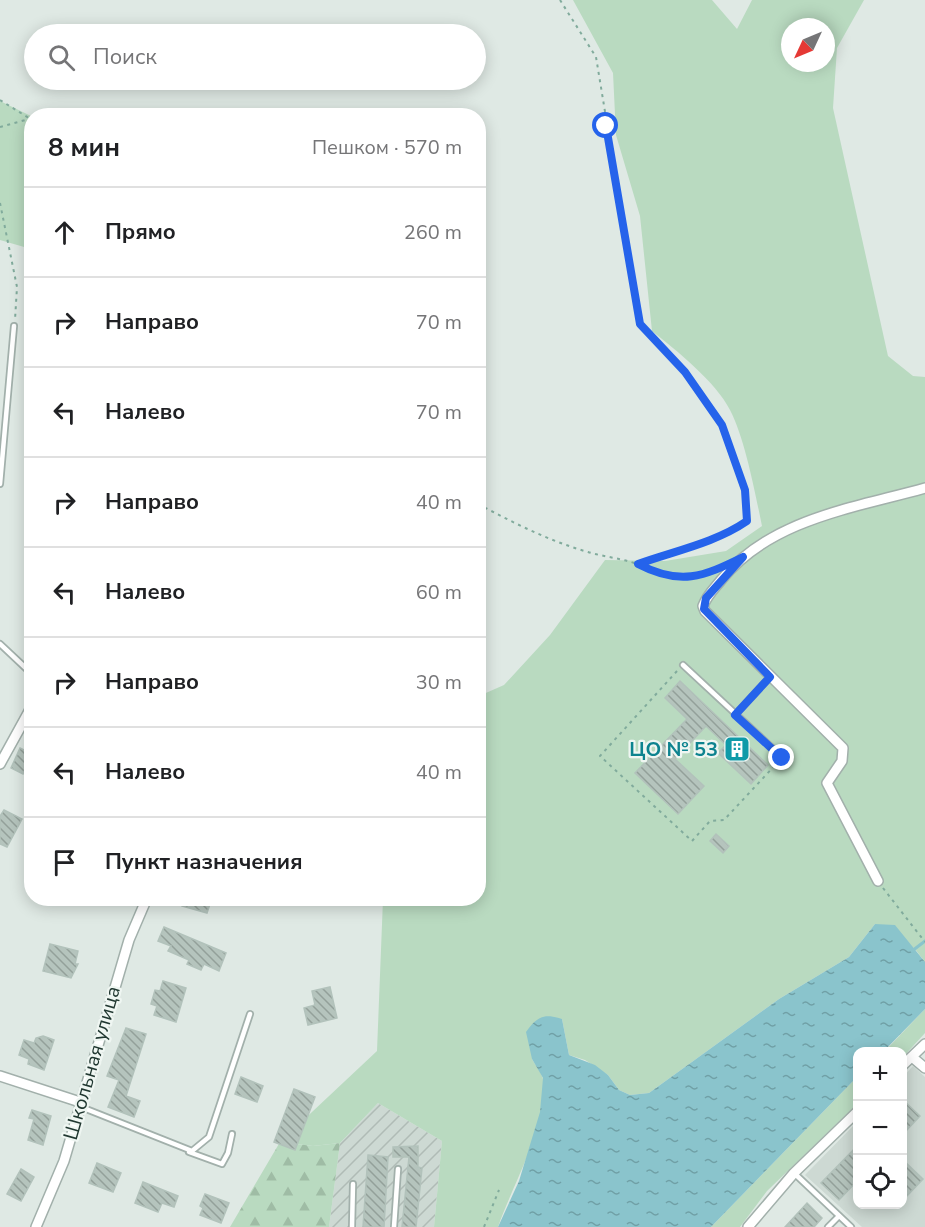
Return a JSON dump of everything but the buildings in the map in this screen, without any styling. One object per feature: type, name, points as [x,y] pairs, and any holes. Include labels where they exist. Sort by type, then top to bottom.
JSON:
[{"type":"street","points":[[878,881],[827,783],[842,761],[843,748],[704,609],[706,598],[728,572],[753,549],[787,529],[925,489]]},
{"type":"street","points":[[0,764],[24,720]]},
{"type":"street","name":"Школьная улица","points":[[36,1227],[64,1161],[129,940],[144,906]]},
{"type":"street","points":[[907,1062],[925,1044]]},
{"type":"street","points":[[912,1057],[925,1068]]},
{"type":"street","points":[[0,1076],[79,1104]]},
{"type":"street","points":[[747,1227],[794,1173],[853,1116]]},
{"type":"lane","points":[[0,484],[14,326]]},
{"type":"lane","points":[[0,644],[24,667]]},
{"type":"lane","points":[[683,665],[782,758]]},
{"type":"lane","points":[[735,715],[770,677]]},
{"type":"lane","points":[[189,1152],[209,1137],[250,1014]]},
{"type":"lane","points":[[79,1104],[222,1164],[228,1153],[232,1134]]},
{"type":"lane","points":[[394,1227],[398,1169]]},
{"type":"lane","points":[[794,1173],[851,1227]]},
{"type":"lane","points":[[352,1227],[353,1184]]},
{"type":"lane","points":[[828,1227],[839,1216]]},
{"type":"path","points":[[561,0],[596,57],[640,324],[685,372],[722,425],[745,490],[747,521],[725,536],[702,541],[638,564]]},
{"type":"path","points":[[0,100],[24,115]]},
{"type":"path","points":[[0,127],[24,121]]},
{"type":"path","points":[[0,202],[17,287],[14,326]]},
{"type":"path","points":[[486,508],[526,529],[558,542],[638,564],[661,574],[684,578],[700,576],[722,568]]},
{"type":"path","points":[[683,665],[600,756],[692,841],[710,821],[724,820],[782,758]]},
{"type":"path","points":[[878,881],[925,942]]},
{"type":"path","points":[[484,1227],[499,1190]]},
{"type":"shaded area","points":[[913,1066],[925,1077],[925,1227],[862,1227],[805,1175],[853,1126],[853,1209],[907,1209],[907,1073]]},
{"type":"shaded area","points":[[378,1103],[442,1141],[434,1227],[329,1227],[340,1143]]},
{"type":"green space","points":[[573,0],[712,0],[737,29],[752,0],[864,0],[837,48],[833,108],[888,356],[913,376],[925,377],[925,962],[915,949],[875,924],[849,957],[779,999],[649,1093],[630,1095],[619,1090],[608,1075],[585,1060],[569,1055],[562,1019],[532,1059],[543,1079],[544,1096],[541,1114],[528,1154],[498,1227],[434,1227],[442,1141],[378,1103],[340,1143],[313,1146],[280,1142],[377,1051],[383,906],[486,906],[486,693],[504,685],[550,635],[605,560],[665,561],[726,551],[762,526],[745,450],[724,399],[684,357],[652,331],[640,216],[616,135],[613,73]]},
{"type":"green space","points":[[0,101],[24,113],[24,247],[0,240]]},
{"type":"green space","points":[[925,1009],[925,1033],[907,1053],[907,1047],[889,1047]]},
{"type":"green space","points":[[853,1081],[853,1108],[767,1191],[740,1227],[711,1227]]},
{"type":"green space","points":[[280,1142],[313,1146],[340,1143],[329,1227],[230,1227]]},
{"type":"water","points":[[875,924],[895,925],[925,962],[925,1009],[888,1047],[853,1047],[853,1081],[711,1227],[498,1227],[519,1181],[540,1112],[543,1078],[532,1059],[526,1032],[537,1020],[550,1016],[562,1019],[569,1055],[595,1065],[608,1075],[619,1090],[630,1095],[649,1093],[779,999],[849,957]]},
{"type":"waterway","points":[[912,951],[925,941]]},
{"type":"place","name":"ЦО № 53","points":[[737,749]]},
{"type":"route","points":[[606,126],[640,324],[685,372],[722,425],[745,490],[747,521],[725,536],[702,541],[638,564],[669,577],[684,578],[700,576],[743,557],[706,598],[704,609],[770,677],[735,715],[782,758]]}]
